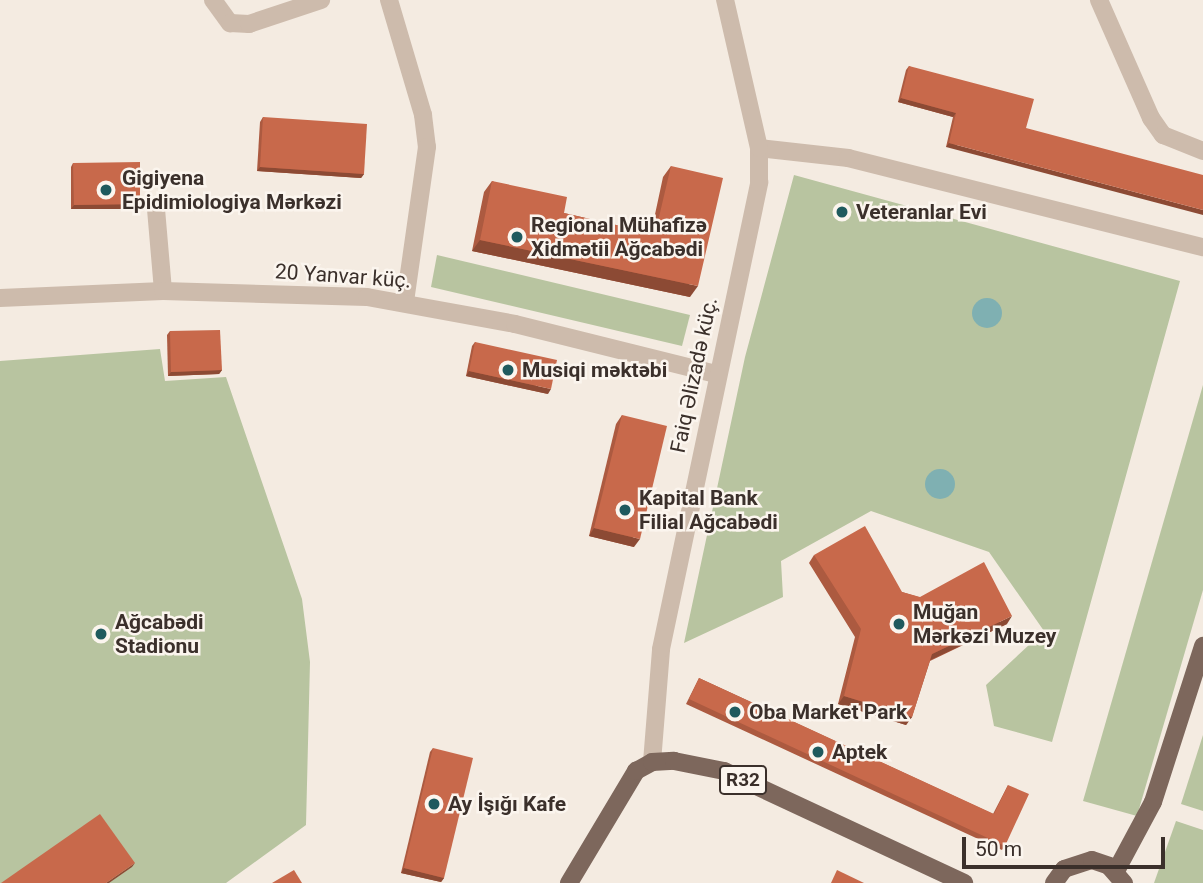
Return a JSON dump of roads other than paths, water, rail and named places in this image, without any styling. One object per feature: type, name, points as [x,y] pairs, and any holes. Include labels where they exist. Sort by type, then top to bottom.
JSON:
[{"type":"main road","points":[[1054,883],[1065,869],[1083,860],[1100,862],[1120,877],[1153,802],[1203,646]]},
{"type":"main road","name":"R32","points":[[652,762],[674,761],[724,771],[964,883]]},
{"type":"main road","points":[[569,883],[627,783],[652,762]]},
{"type":"street","points":[[213,0],[230,23],[249,24],[321,0]]},
{"type":"street","points":[[389,0],[423,115],[426,147],[405,301]]},
{"type":"street","name":"Faiq Əlizadə küç.","points":[[652,762],[657,668],[716,374],[756,209],[759,148],[725,0]]},
{"type":"street","points":[[1099,0],[1151,118],[1163,135],[1203,152]]},
{"type":"street","points":[[759,148],[848,158],[1203,247]]},
{"type":"street","points":[[156,209],[163,290]]},
{"type":"street","name":"20 Yanvar küç.","points":[[0,298],[163,290],[405,301],[716,374]]},
{"type":"water","points":[[987,298],[998,302],[1002,313],[998,324],[987,328],[976,324],[972,313],[976,302]]},
{"type":"water","points":[[940,469],[951,473],[955,484],[951,495],[940,499],[929,495],[925,484],[929,473]]},
{"type":"place","name":"Gigiyena Epidimiologiya Mərkəzi","points":[[106,190]]},
{"type":"place","name":"Veteranlar Evi","points":[[842,212]]},
{"type":"place","name":"Regional Mühafizə Xidmətii Ağcabədi","points":[[517,237]]},
{"type":"place","name":"Musiqi məktəbi","points":[[508,370]]},
{"type":"place","name":"Kapital Bank Filial Ağcabədi","points":[[625,510]]},
{"type":"place","name":"Muğan Mərkəzi Muzey","points":[[899,624]]},
{"type":"place","name":"Ağcabədi Stadionu","points":[[101,634]]},
{"type":"place","name":"Oba Market Park","points":[[735,712]]},
{"type":"place","name":"Aptek","points":[[818,752]]},
{"type":"place","name":"Ay İşığı Kafe","points":[[434,804]]}]
